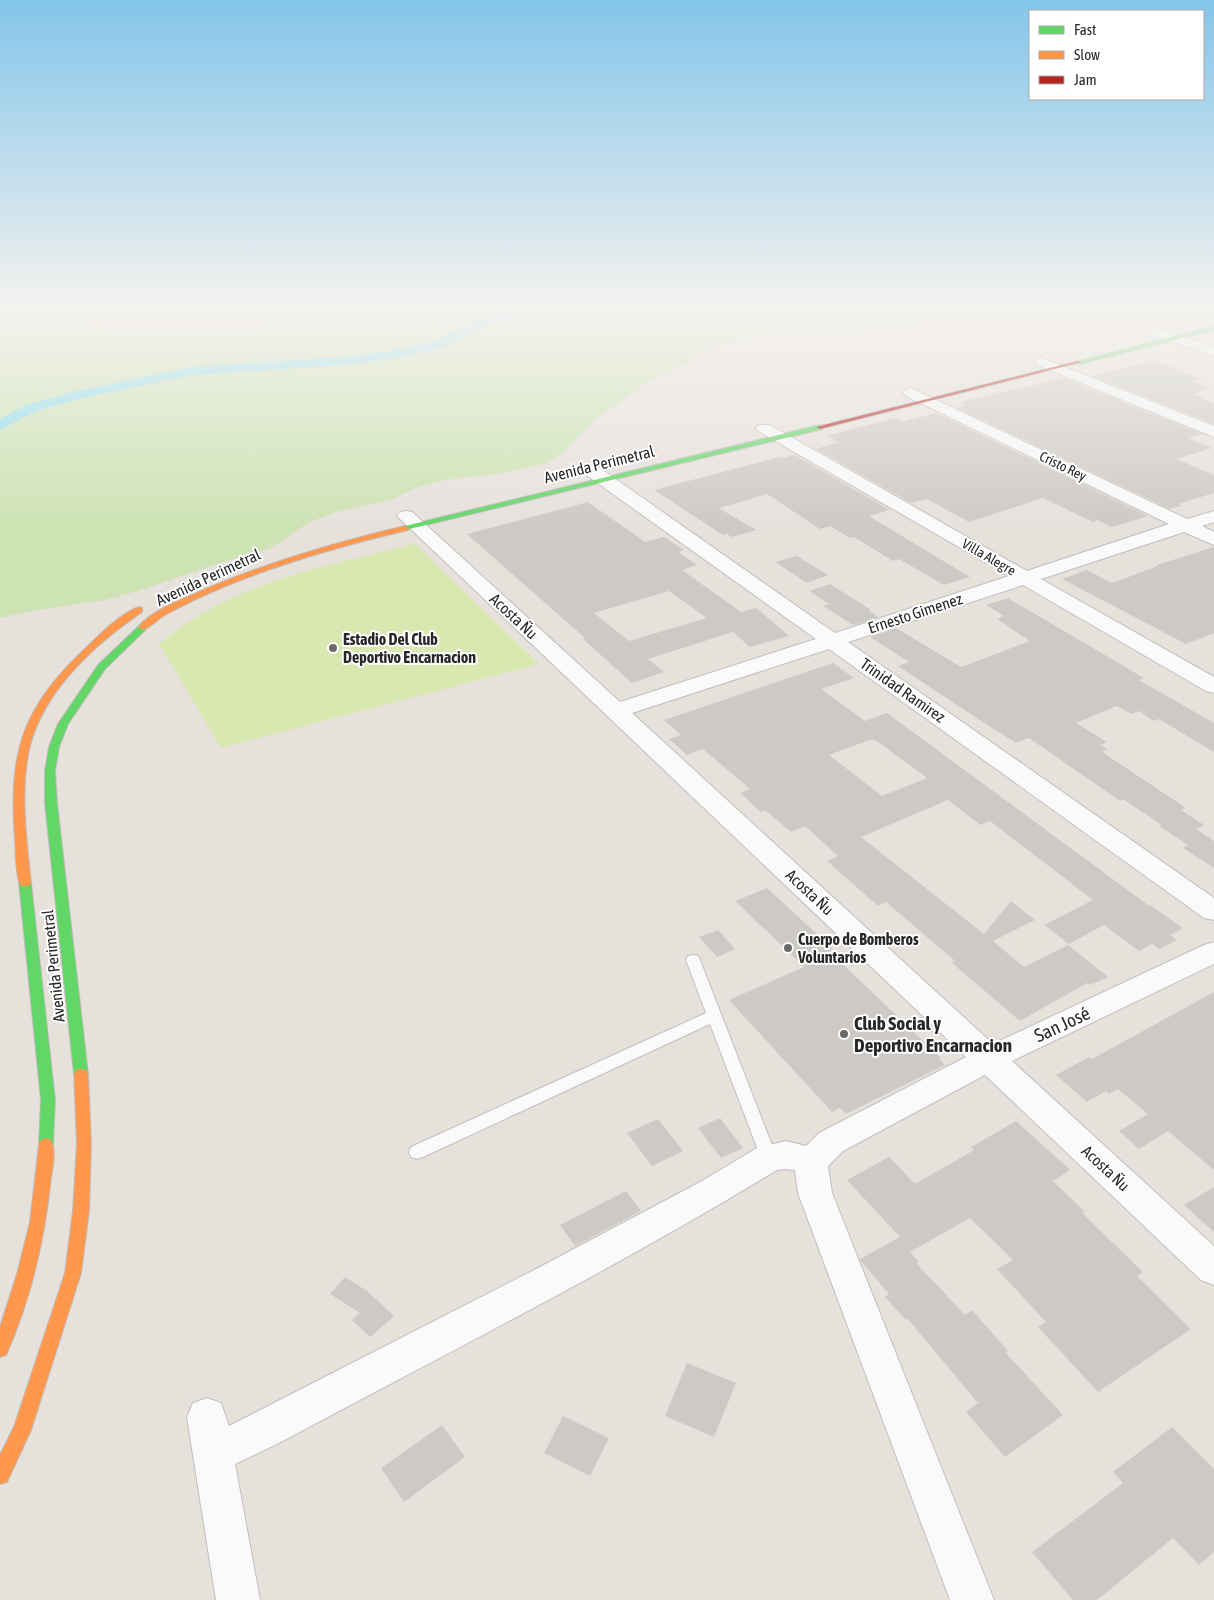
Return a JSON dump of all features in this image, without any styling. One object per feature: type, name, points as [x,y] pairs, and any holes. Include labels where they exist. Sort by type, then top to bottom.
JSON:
[{"type":"main road","points":[[858,405],[972,379]]},
{"type":"main road","name":"Avenida Perimetral","points":[[357,528],[411,520],[769,430],[928,400],[1015,379]]},
{"type":"main road","name":"Avenida Perimetral","points":[[0,1475],[22,1430],[73,1272],[81,1211],[84,1143],[83,1091],[50,779],[54,748],[63,724],[101,667],[146,624],[172,608],[261,569],[341,544],[462,502],[563,478]]},
{"type":"main road","name":"Avenida Perimetral","points":[[0,1349],[15,1311],[36,1232],[46,1154],[48,1100],[19,826],[21,755],[28,731],[51,688],[99,641],[131,614],[148,604]]},
{"type":"street","points":[[1084,379],[1214,432]]},
{"type":"street","name":"Cristo Rey","points":[[911,393],[1214,538]]},
{"type":"street","name":"Villa Alegre","points":[[769,430],[1214,686]]},
{"type":"street","name":"Trinidad Ramirez","points":[[597,472],[1214,911]]},
{"type":"street","name":"Ernesto Gimenez","points":[[616,711],[1214,516]]},
{"type":"street","name":"Acosta Ñu","points":[[411,520],[1214,1269]]},
{"type":"street","name":"San José","points":[[811,1162],[831,1142],[989,1059],[1214,952]]},
{"type":"street","points":[[238,1600],[210,1436],[276,1424],[714,1191],[769,1158],[786,1155],[799,1157],[811,1162],[815,1193],[972,1600]]},
{"type":"lane","points":[[693,960],[769,1158]]},
{"type":"lane","points":[[417,1152],[714,1016]]},
{"type":"green space","points":[[0,379],[652,379],[597,418],[559,456],[544,464],[498,474],[444,480],[414,489],[390,500],[336,512],[308,523],[271,548],[138,591],[105,600],[31,611],[0,618]]},
{"type":"green space","name":"Estadio Del Club Deportivo Encarnacion","points":[[415,544],[539,664],[221,748],[159,644],[188,623],[218,605],[249,591],[313,569]]},
{"type":"building","points":[[1065,379],[1202,434],[1188,438],[1212,448],[1176,459],[1214,475],[1214,493],[1178,504],[1181,506],[1170,509],[957,408],[967,405],[960,402]]},
{"type":"building","points":[[1099,379],[1202,379],[1192,382],[1210,388],[1193,394],[1214,404],[1214,424]]},
{"type":"building","points":[[936,413],[1148,516],[1112,527],[1097,520],[1093,522],[1043,498],[969,522],[927,499],[911,503],[816,449],[839,442],[826,436],[895,418],[902,422]]},
{"type":"building","points":[[795,455],[890,510],[869,516],[970,577],[944,585],[899,559],[893,561],[854,537],[850,538],[830,526],[820,529],[767,494],[719,508],[756,530],[732,537],[727,534],[723,535],[654,490],[779,457]]},
{"type":"building","points":[[588,502],[645,542],[664,537],[684,550],[678,552],[697,565],[682,570],[741,612],[756,608],[789,636],[750,647],[733,632],[648,659],[664,672],[632,683],[583,639],[585,638],[467,534]],"holes":[[[669,591],[707,618],[629,641],[594,613]]]},
{"type":"building","points":[[1214,547],[1214,633],[1186,644],[1062,579],[1087,570],[1112,583],[1157,565]]},
{"type":"building","points":[[797,556],[828,575],[807,583],[775,562]]},
{"type":"building","points":[[830,584],[871,610],[869,611],[878,617],[853,625],[823,606],[829,604],[809,591]]},
{"type":"building","points":[[1008,598],[1144,678],[1139,680],[1214,723],[1214,752],[1159,719],[1154,721],[1139,711],[1132,714],[1117,706],[1076,723],[1107,742],[1100,745],[1107,749],[1102,752],[1186,808],[1181,810],[1204,825],[1196,829],[1214,841],[1214,868],[1183,848],[1188,845],[1159,826],[1162,825],[1123,799],[1120,801],[1029,738],[1016,743],[898,666],[909,662],[870,637],[896,628],[961,667],[1030,641],[997,619],[1004,616],[986,605]]},
{"type":"building","points":[[833,663],[854,678],[821,689],[865,721],[887,713],[1148,905],[1183,928],[1170,935],[1177,940],[1159,949],[1152,944],[1139,951],[1104,925],[1069,944],[1044,925],[1093,900],[990,821],[980,825],[948,800],[861,837],[984,934],[1011,901],[1035,920],[993,941],[1024,967],[1068,945],[1108,977],[1090,985],[1087,983],[1020,1021],[952,963],[955,961],[886,902],[878,906],[827,861],[838,856],[805,826],[791,832],[765,810],[761,812],[740,793],[750,789],[703,749],[687,755],[669,739],[681,735],[664,720]],"holes":[[[872,739],[927,778],[882,796],[829,755]]]},
{"type":"building","name":"Club Social y Deportivo Encarnacion","points":[[767,888],[833,949],[829,951],[941,1058],[939,1059],[945,1065],[846,1114],[840,1108],[832,1112],[729,1000],[804,967],[735,901]]},
{"type":"building","points":[[718,930],[735,949],[717,957],[699,937]]},
{"type":"building","points":[[1214,992],[1214,1170],[1168,1131],[1139,1149],[1119,1131],[1148,1114],[1118,1089],[1109,1094],[1106,1091],[1087,1102],[1056,1075],[1089,1057],[1092,1059]]},
{"type":"building","points":[[720,1118],[743,1148],[721,1158],[698,1128]]},
{"type":"building","points":[[658,1119],[683,1151],[652,1166],[627,1133]]},
{"type":"building","points":[[1016,1121],[1070,1170],[1053,1181],[1085,1212],[1082,1213],[1143,1272],[1137,1276],[1191,1329],[1098,1392],[1038,1327],[1046,1322],[997,1269],[1013,1260],[970,1218],[910,1252],[919,1262],[917,1264],[965,1315],[972,1310],[1008,1351],[1005,1352],[1063,1415],[1005,1457],[966,1412],[978,1403],[908,1319],[906,1320],[885,1297],[889,1294],[861,1261],[860,1259],[900,1237],[847,1180],[889,1157],[915,1184],[974,1150],[971,1147]]},
{"type":"building","points":[[1214,1187],[1214,1232],[1184,1205]]},
{"type":"building","points":[[626,1191],[641,1211],[575,1246],[560,1225]]},
{"type":"building","points":[[345,1277],[367,1291],[394,1316],[370,1337],[352,1320],[360,1313],[330,1294]]},
{"type":"building","points":[[687,1363],[736,1383],[714,1437],[665,1416]]},
{"type":"building","points":[[563,1416],[609,1438],[590,1476],[544,1453]]},
{"type":"building","points":[[442,1425],[465,1457],[404,1502],[381,1468]]},
{"type":"building","points":[[1172,1427],[1214,1469],[1214,1552],[1199,1565],[1173,1538],[1097,1600],[1073,1600],[1032,1552],[1123,1483],[1113,1472]]},
{"type":"waterway","points":[[0,425],[31,408],[81,394],[156,379]]},
{"type":"traffic: fast","points":[[405,528],[820,427]]},
{"type":"traffic: fast","points":[[81,1074],[51,803],[50,771],[54,747],[63,724],[101,667],[143,627]]},
{"type":"traffic: fast","points":[[25,883],[48,1100],[46,1144]]},
{"type":"traffic: slow","points":[[143,627],[173,607],[270,566],[324,549],[405,528]]},
{"type":"traffic: slow","points":[[25,883],[21,849],[19,788],[21,760],[28,734],[40,708],[58,682],[96,643],[139,610]]},
{"type":"traffic: slow","points":[[0,1475],[22,1430],[73,1273],[81,1211],[84,1143],[81,1074]]},
{"type":"traffic: slow","points":[[0,1349],[18,1299],[32,1248],[42,1196],[46,1144]]},
{"type":"traffic: jam","points":[[820,427],[1013,379]]},
{"type":"place","name":"Estadio Del Club Deportivo Encarnacion","points":[[333,648]]},
{"type":"place","name":"Cuerpo de Bomberos Voluntarios","points":[[788,948]]},
{"type":"place","name":"Club Social y Deportivo Encarnacion","points":[[844,1034]]}]
